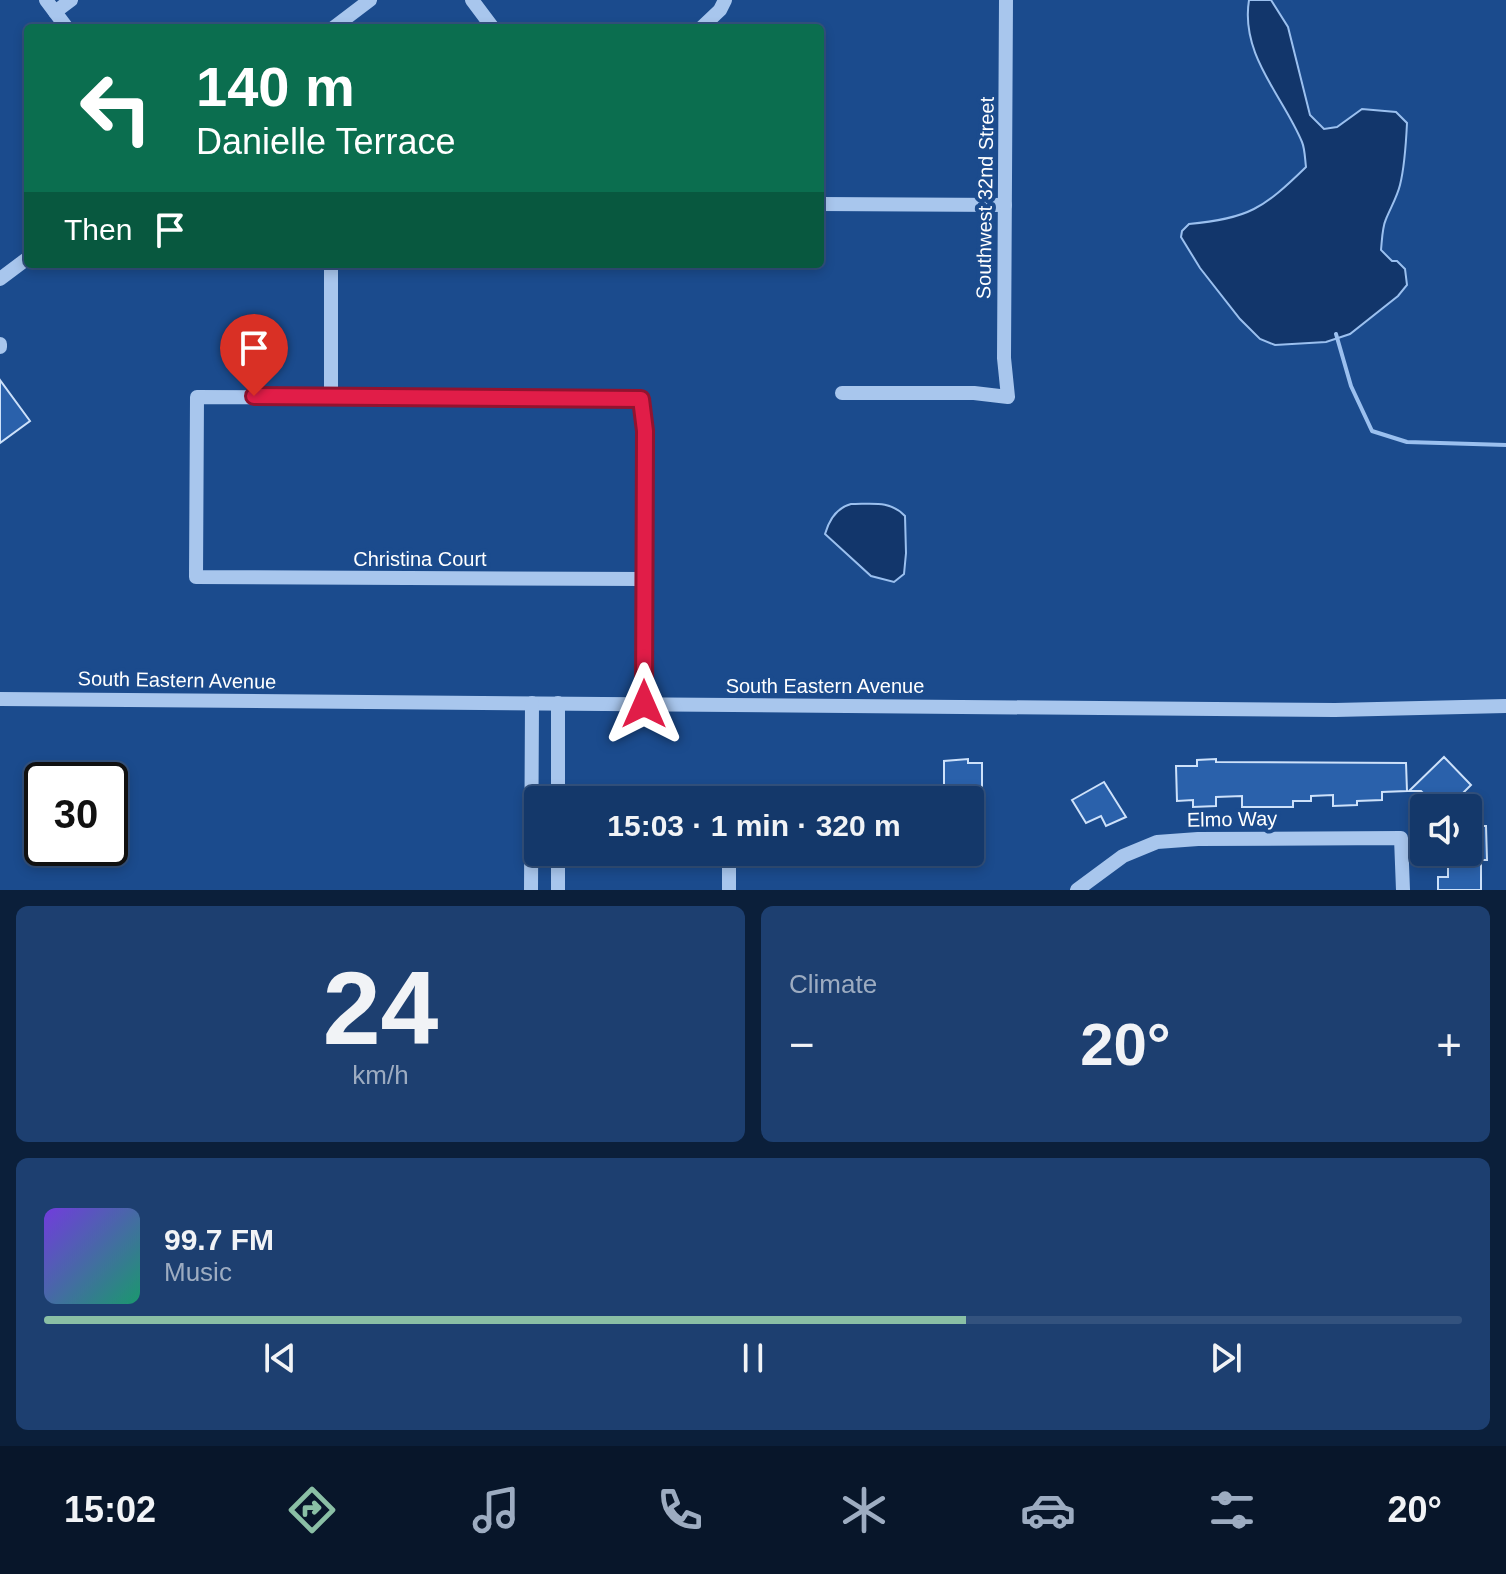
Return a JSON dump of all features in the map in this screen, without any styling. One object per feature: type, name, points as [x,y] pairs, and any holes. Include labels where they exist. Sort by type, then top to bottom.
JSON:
[{"type":"street","points":[[64,24],[50,6],[71,0]]},
{"type":"street","points":[[338,24],[370,0]]},
{"type":"street","points":[[472,0],[490,24]]},
{"type":"street","points":[[705,24],[720,10],[725,0]]},
{"type":"street","name":"Southwest 32nd Street","points":[[842,393],[974,393],[1008,397],[1004,358],[1006,0]]},
{"type":"street","points":[[824,204],[1005,205]]},
{"type":"street","points":[[0,279],[24,261]]},
{"type":"street","points":[[331,268],[331,396],[641,399],[645,431],[644,704]]},
{"type":"street","name":"Christina Court","points":[[331,396],[197,397],[196,577],[643,579]]},
{"type":"street","name":"South Eastern Avenue","points":[[0,699],[1335,710],[1506,706]]},
{"type":"street","points":[[531,890],[532,703]]},
{"type":"street","points":[[558,703],[558,786]]},
{"type":"street","points":[[532,780],[558,775]]},
{"type":"street","name":"Elmo Way","points":[[1077,890],[1123,856],[1157,842],[1401,838],[1403,890]]},
{"type":"street","points":[[558,866],[558,890]]},
{"type":"street","points":[[729,866],[729,890]]},
{"type":"water","points":[[1249,0],[1271,0],[1288,27],[1310,115],[1324,129],[1337,127],[1362,109],[1396,112],[1407,123],[1402,177],[1385,223],[1381,250],[1405,269],[1407,285],[1398,296],[1350,334],[1326,342],[1275,345],[1260,339],[1200,268],[1181,237],[1189,224],[1226,219],[1254,209],[1306,167],[1302,142],[1257,57],[1248,20]]},
{"type":"water","points":[[851,504],[887,505],[905,516],[904,574],[894,582],[871,576],[825,534],[834,515]]},
{"type":"building","points":[[0,380],[30,421],[0,443]]},
{"type":"building","points":[[1444,757],[1471,785],[1462,794],[1409,791]]},
{"type":"building","points":[[968,759],[968,763],[982,763],[982,786],[944,786],[944,761]]},
{"type":"building","points":[[1216,759],[1216,762],[1406,763],[1407,791],[1382,792],[1382,800],[1357,801],[1357,805],[1333,806],[1333,795],[1311,796],[1311,801],[1293,801],[1293,807],[1242,807],[1242,796],[1216,797],[1216,806],[1193,807],[1193,800],[1177,801],[1176,766],[1197,766],[1197,760]]},
{"type":"building","points":[[1104,782],[1126,817],[1106,826],[1101,816],[1086,823],[1072,800]]},
{"type":"building","points":[[1482,826],[1486,826],[1487,860],[1482,860]]},
{"type":"building","points":[[1448,866],[1481,866],[1481,890],[1438,890],[1438,877],[1448,877]]},
{"type":"waterway","points":[[1336,334],[1351,386],[1372,431],[1407,442],[1506,445]]},
{"type":"route","points":[[254,396],[641,399],[645,431],[644,704]]}]
